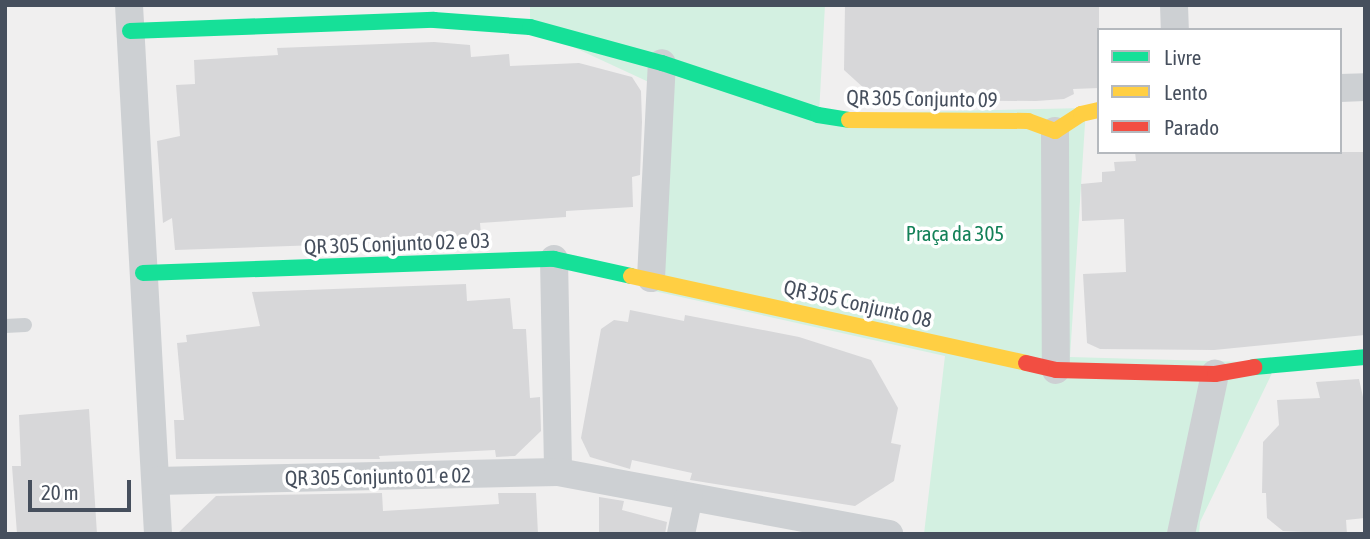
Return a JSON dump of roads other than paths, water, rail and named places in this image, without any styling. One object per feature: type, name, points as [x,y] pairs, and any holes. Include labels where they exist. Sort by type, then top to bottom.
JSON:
[{"type":"street","points":[[1174,5],[1175,28]]},
{"type":"street","points":[[130,18],[158,534]]},
{"type":"street","name":"QR 305 Conjunto 09","points":[[130,18],[434,20],[530,27],[662,63],[818,114],[864,122],[1028,121],[1055,131]]},
{"type":"street","points":[[651,278],[662,63]]},
{"type":"street","points":[[1342,88],[1365,87]]},
{"type":"street","points":[[1056,370],[1055,131],[1081,114],[1097,110]]},
{"type":"street","points":[[554,259],[558,472]]},
{"type":"street","name":"QR 305 Conjunto 02 e 03","points":[[144,273],[554,259],[651,278]]},
{"type":"street","name":"QR 305 Conjunto 08","points":[[651,278],[1056,370],[1215,374],[1277,363],[1365,357]]},
{"type":"street","points":[[1181,534],[1215,374]]},
{"type":"street","name":"QR 305 Conjunto 01 e 02","points":[[156,481],[558,472],[889,534]]},
{"type":"street","points":[[681,534],[689,497]]},
{"type":"lane","points":[[5,326],[25,324]]},
{"type":"park label","name":"Praça da 305","points":[[955,233]]}]
